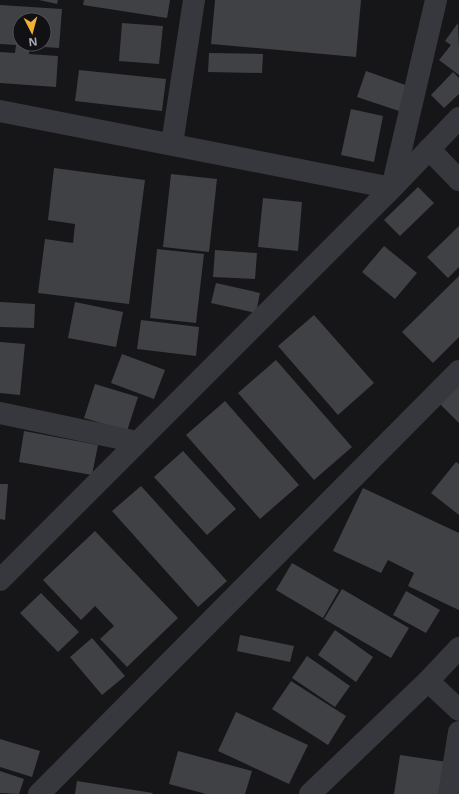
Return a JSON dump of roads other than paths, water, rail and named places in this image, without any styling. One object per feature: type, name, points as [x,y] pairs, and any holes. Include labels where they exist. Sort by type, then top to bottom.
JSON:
[{"type":"street","points":[[172,144],[194,0]]},
{"type":"street","points":[[392,188],[436,0]]},
{"type":"street","points":[[0,111],[392,188]]},
{"type":"street","points":[[0,580],[392,188],[459,118]]},
{"type":"street","points":[[428,149],[459,180]]},
{"type":"street","points":[[39,794],[459,371]]},
{"type":"street","points":[[0,413],[138,442]]},
{"type":"street","points":[[310,794],[459,648]]},
{"type":"street","points":[[428,680],[459,710]]},
{"type":"street","points":[[449,794],[459,732]]}]
